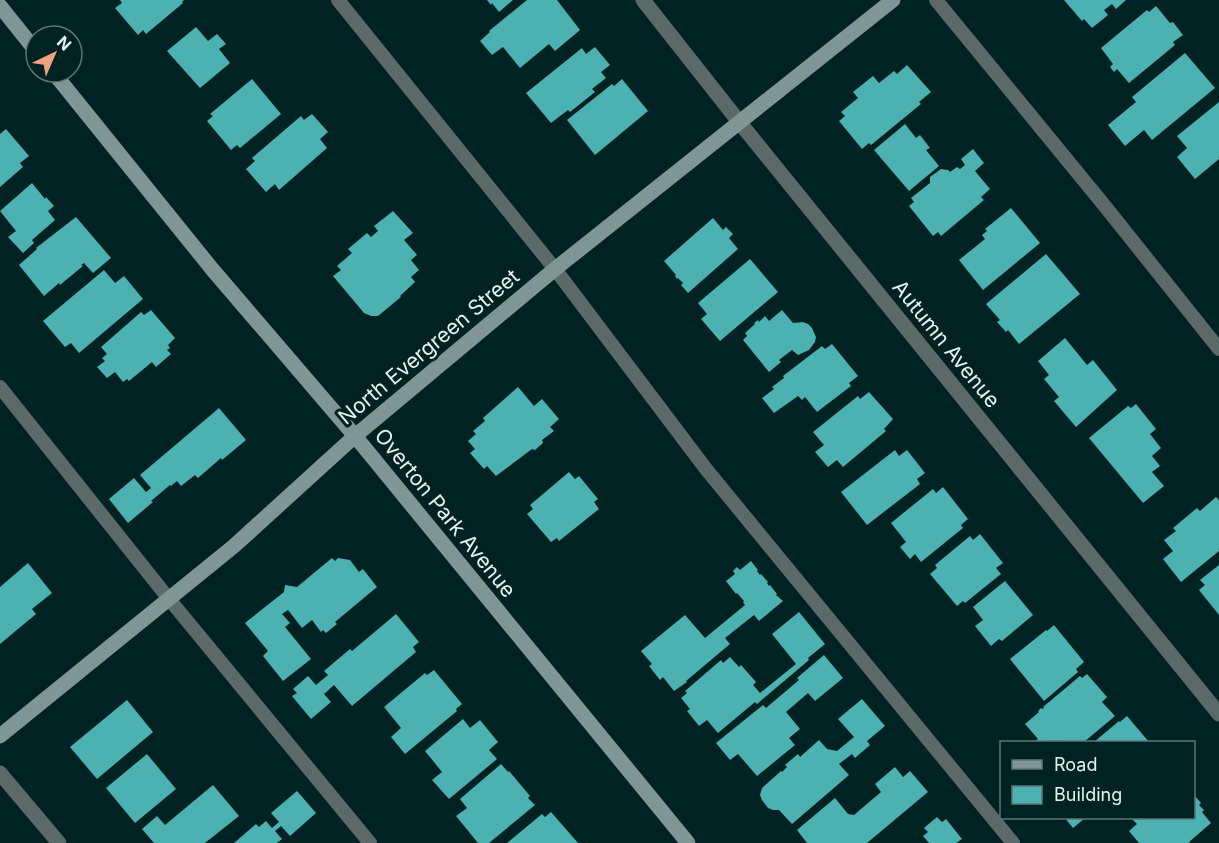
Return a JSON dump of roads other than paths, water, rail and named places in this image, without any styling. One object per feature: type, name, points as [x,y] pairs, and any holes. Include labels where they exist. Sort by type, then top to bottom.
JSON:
[{"type":"street","name":"Autumn Avenue","points":[[643,0],[1219,714]]},
{"type":"street","name":"North Evergreen Street","points":[[0,736],[234,546],[355,436],[555,268],[893,0]]},
{"type":"street","points":[[0,6],[24,36]]},
{"type":"street","name":"Overton Park Avenue","points":[[63,84],[212,269],[355,436],[688,843]]},
{"type":"street","points":[[0,773],[59,843]]},
{"type":"lane","points":[[338,0],[555,268],[706,469],[1013,843]]},
{"type":"lane","points":[[936,0],[1219,349]]},
{"type":"lane","points":[[0,387],[169,599],[370,843]]}]
